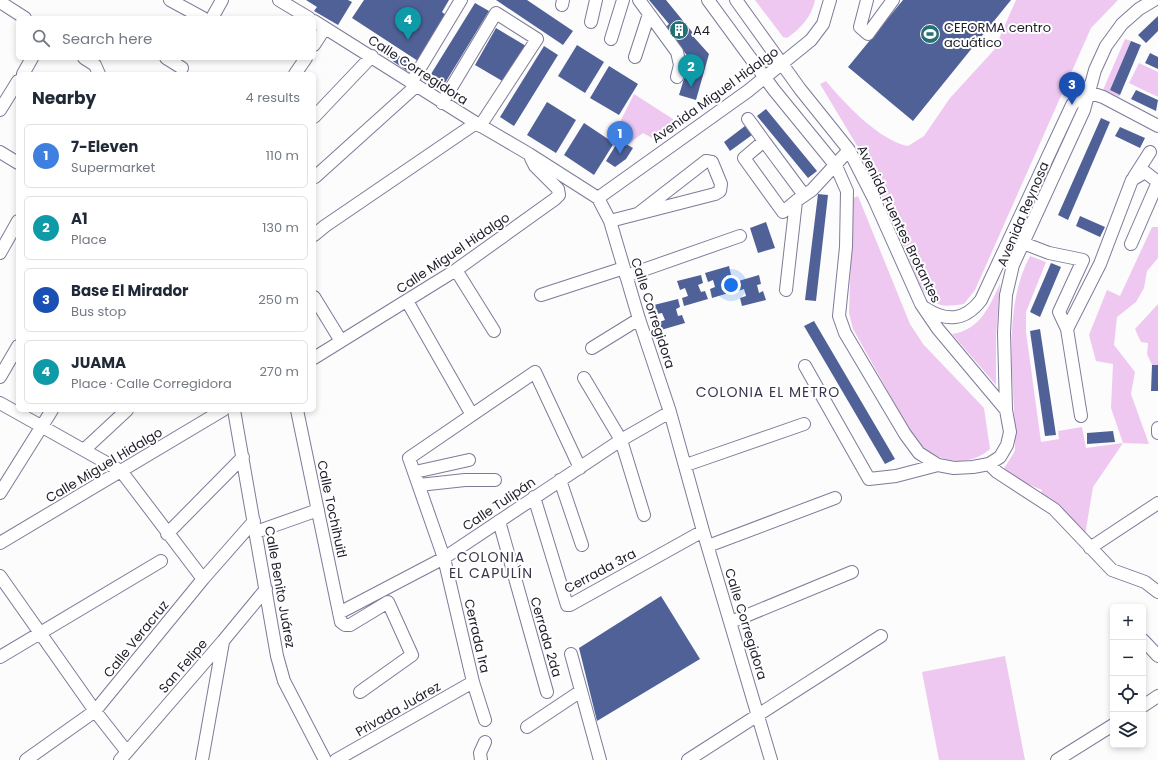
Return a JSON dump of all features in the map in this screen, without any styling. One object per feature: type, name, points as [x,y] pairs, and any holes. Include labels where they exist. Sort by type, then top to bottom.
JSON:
[{"type":"street","points":[[170,0],[199,16]]},
{"type":"street","points":[[213,16],[222,0]]},
{"type":"street","points":[[279,0],[305,16]]},
{"type":"street","points":[[316,176],[414,85],[461,0]]},
{"type":"street","points":[[591,22],[596,0]]},
{"type":"street","points":[[611,39],[623,0]]},
{"type":"street","points":[[639,0],[677,52],[680,65],[677,77]]},
{"type":"street","points":[[708,0],[764,76],[836,166],[847,191],[846,247],[839,316],[845,333],[905,434],[919,453],[938,465],[954,468],[989,464],[997,472],[1054,510],[1112,570],[1145,582],[1158,592]]},
{"type":"street","name":"Avenida Fuentes Brotantes","points":[[736,0],[800,90],[849,150],[874,199],[921,304],[938,329],[1006,410],[1010,432],[1007,445],[1000,457],[989,464]]},
{"type":"street","name":"Avenida Miguel Hidalgo","points":[[598,198],[748,91],[764,76],[812,40],[823,24],[830,0]]},
{"type":"street","points":[[867,0],[860,27],[868,34],[893,0]]},
{"type":"street","name":"Avenida Reynosa","points":[[1006,410],[1004,333],[1006,295],[1013,265],[1084,110],[1089,89],[1106,46],[1122,24],[1139,9],[1154,0]]},
{"type":"street","points":[[0,2],[22,16]]},
{"type":"street","points":[[316,233],[478,125],[537,39],[496,13],[442,102]]},
{"type":"street","points":[[635,57],[649,14]]},
{"type":"street","name":"Calle Corregidora","points":[[316,22],[372,56],[414,85],[478,125],[529,154],[598,198],[610,221],[639,319],[670,412],[686,465],[703,531],[772,760]]},
{"type":"street","points":[[316,42],[325,28]]},
{"type":"street","points":[[316,115],[372,56]]},
{"type":"street","points":[[24,72],[31,60]]},
{"type":"street","points":[[87,60],[95,65],[98,72]]},
{"type":"street","points":[[170,60],[183,67]]},
{"type":"street","points":[[296,72],[305,60]]},
{"type":"street","points":[[0,110],[16,84]]},
{"type":"street","points":[[1089,89],[1158,124]]},
{"type":"street","name":"Avenida Reynosa","points":[[921,304],[935,314],[955,317],[964,315],[974,310],[981,300],[1072,105],[1089,89]]},
{"type":"street","points":[[748,119],[764,141],[800,198],[786,290]]},
{"type":"street","points":[[764,141],[744,158],[783,212],[812,190],[836,166],[849,150]]},
{"type":"street","points":[[0,152],[16,162]]},
{"type":"street","points":[[1067,329],[1100,264],[1132,180],[1150,152]]},
{"type":"street","name":"Calle Miguel Hidalgo","points":[[316,357],[456,270],[536,214],[559,195],[558,189],[535,166],[529,154]]},
{"type":"street","points":[[610,221],[715,194],[720,191],[720,184],[712,162],[706,161],[638,213]]},
{"type":"street","points":[[1131,244],[1158,182],[1145,172],[1132,180]]},
{"type":"street","points":[[0,253],[16,225]]},
{"type":"street","points":[[541,296],[625,272],[740,236]]},
{"type":"street","points":[[1023,242],[1049,253],[1100,264]]},
{"type":"street","points":[[1081,416],[1067,329],[1059,312],[1083,260]]},
{"type":"street","points":[[456,270],[494,331]]},
{"type":"street","points":[[316,300],[341,341]]},
{"type":"street","points":[[407,301],[472,415],[535,372],[580,468]]},
{"type":"street","points":[[592,348],[639,319]]},
{"type":"street","points":[[0,377],[16,349]]},
{"type":"street","points":[[805,366],[869,479],[896,476],[938,465]]},
{"type":"street","points":[[584,378],[621,440],[644,515]]},
{"type":"street","points":[[0,403],[16,412]]},
{"type":"street","points":[[16,412],[85,449],[121,471],[202,579]]},
{"type":"street","points":[[0,493],[51,412]]},
{"type":"street","points":[[85,449],[125,412]]},
{"type":"street","name":"Calle Miguel Hidalgo","points":[[0,543],[220,412]]},
{"type":"street","name":"Calle Benito Juárez","points":[[234,412],[284,681],[325,760]]},
{"type":"street","name":"Calle Tochihuitl","points":[[297,412],[339,613]]},
{"type":"street","name":"Calle Tulipán","points":[[339,613],[444,558],[621,440],[670,412]]},
{"type":"street","name":"Cerrada 1ra","points":[[472,415],[409,458],[444,558],[473,682],[485,720]]},
{"type":"street","points":[[686,465],[804,424]]},
{"type":"street","points":[[1158,428],[1158,433]]},
{"type":"street","points":[[167,534],[243,457]]},
{"type":"street","points":[[415,472],[469,460]]},
{"type":"street","points":[[419,485],[465,480],[495,480]]},
{"type":"street","points":[[560,480],[582,545]]},
{"type":"street","name":"Cerrada 3ra","points":[[534,497],[567,605],[570,605],[703,531]]},
{"type":"street","points":[[708,546],[835,498]]},
{"type":"street","points":[[1090,548],[1158,503]]},
{"type":"street","points":[[255,527],[318,510]]},
{"type":"street","name":"Cerrada 2da","points":[[499,521],[547,692]]},
{"type":"street","name":"Calle Veracruz","points":[[26,760],[95,711],[202,579],[255,527]]},
{"type":"street","points":[[0,657],[161,561]]},
{"type":"street","points":[[731,622],[852,572]]},
{"type":"street","points":[[0,576],[95,711],[124,756]]},
{"type":"street","name":"San Felipe","points":[[124,756],[266,589]]},
{"type":"street","points":[[339,613],[341,622],[345,625],[350,625],[388,602],[412,655],[360,692]]},
{"type":"street","points":[[688,760],[881,636]]},
{"type":"street","points":[[202,760],[223,641]]},
{"type":"street","points":[[1146,643],[1158,656]]},
{"type":"street","points":[[571,654],[598,759]]},
{"type":"street","name":"Privada Juárez","points":[[336,760],[473,682]]},
{"type":"street","points":[[527,727],[581,691]]},
{"type":"street","points":[[1146,704],[1158,696]]},
{"type":"street","points":[[1057,760],[1110,727]]},
{"type":"street","points":[[480,760],[480,753],[485,742]]},
{"type":"shaded area","points":[[755,0],[815,0],[811,12],[805,22],[787,38],[783,37]]},
{"type":"shaded area","points":[[1016,0],[1118,0],[1091,28],[975,290],[964,304],[950,306],[940,305],[932,300],[922,289],[878,187],[859,149],[820,84],[826,81],[852,110],[874,129],[897,143],[908,146],[924,136],[950,98],[994,50]]},
{"type":"shaded area","points":[[1125,39],[1131,41],[1110,90],[1120,95],[1119,97],[1103,90]]},
{"type":"shaded area","points":[[1139,63],[1158,72],[1158,97],[1129,83]]},
{"type":"shaded area","points":[[634,94],[676,121],[654,139],[643,133],[627,145],[612,138]]},
{"type":"shaded area","points":[[858,196],[910,324],[923,344],[984,408],[990,449],[981,455],[972,459],[961,461],[951,460],[941,458],[922,446],[909,430],[853,329],[849,313],[853,198]]},
{"type":"shaded area","points":[[1152,227],[1158,227],[1158,258],[1147,271],[1144,288],[1136,302],[1117,317],[1114,345],[1135,372],[1131,394],[1149,444],[1123,443],[1111,408],[1113,364],[1096,361],[1089,335],[1107,290],[1120,296]]},
{"type":"shaded area","points":[[1030,256],[1046,262],[1026,312],[1026,332],[1041,442],[1059,439],[1058,431],[1082,427],[1086,448],[1123,443],[1093,487],[1085,535],[1039,498],[1042,490],[1003,474],[1015,450],[1012,377],[1012,326],[1015,301],[1021,278]]},
{"type":"shaded area","points":[[1000,284],[996,336],[996,385],[952,334],[962,332],[977,322],[992,301]]},
{"type":"shaded area","points":[[1158,304],[1158,365],[1152,365],[1147,354],[1148,343],[1141,342],[1135,329]]},
{"type":"shaded area","points":[[1005,656],[1025,760],[939,760],[922,672]]},
{"type":"building","points":[[306,0],[348,0],[352,2],[338,25],[314,11],[317,7]]},
{"type":"building","points":[[364,0],[449,0],[442,12],[447,16],[418,61],[352,18]]},
{"type":"building","points":[[496,0],[527,0],[573,31],[563,45]]},
{"type":"building","points":[[649,0],[666,0],[693,33],[691,34],[709,54],[696,100],[679,95],[690,59],[665,28],[669,24]]},
{"type":"building","name":"CEFORMA centro acuático","points":[[903,0],[1011,0],[913,121],[848,67]]},
{"type":"building","points":[[475,3],[489,11],[445,83],[431,74]]},
{"type":"building","points":[[1158,16],[1158,31],[1146,43],[1138,35]]},
{"type":"building","points":[[496,28],[526,46],[504,82],[475,65]]},
{"type":"building","points":[[1131,41],[1141,45],[1120,95],[1110,90]]},
{"type":"building","points":[[577,45],[604,62],[585,93],[558,76]]},
{"type":"building","points":[[544,46],[558,55],[514,126],[500,117]]},
{"type":"building","points":[[1150,53],[1158,57],[1158,69],[1145,63]]},
{"type":"building","points":[[396,54],[414,66],[410,73],[387,57],[388,55]]},
{"type":"building","points":[[609,66],[638,84],[619,115],[590,98]]},
{"type":"building","points":[[1136,90],[1158,100],[1156,111],[1131,99]]},
{"type":"building","points":[[547,102],[576,120],[556,153],[527,135]]},
{"type":"building","points":[[766,109],[817,171],[808,178],[757,116]]},
{"type":"building","points":[[1101,118],[1110,122],[1068,220],[1058,215]]},
{"type":"building","points":[[584,123],[614,143],[594,175],[564,155]]},
{"type":"building","points":[[745,126],[752,135],[730,151],[724,142]]},
{"type":"building","points":[[1120,127],[1145,138],[1140,148],[1115,136]]},
{"type":"building","points":[[619,140],[633,148],[626,159],[615,167],[606,161]]},
{"type":"building","points":[[818,194],[828,195],[816,301],[805,300]]},
{"type":"building","points":[[1080,216],[1105,227],[1100,237],[1076,226]]},
{"type":"building","points":[[766,222],[775,248],[758,253],[750,228]]},
{"type":"building","points":[[1051,263],[1061,267],[1040,317],[1030,312]]},
{"type":"building","points":[[729,266],[731,275],[726,276],[729,284],[733,283],[735,291],[712,298],[710,289],[715,287],[713,280],[708,282],[705,273]]},
{"type":"building","points":[[701,275],[703,283],[698,285],[701,292],[705,291],[708,299],[684,306],[682,298],[688,296],[685,288],[680,290],[677,281]]},
{"type":"building","points":[[759,275],[761,284],[757,285],[759,293],[763,291],[766,300],[742,306],[740,298],[746,296],[744,289],[738,291],[735,282]]},
{"type":"building","points":[[678,299],[680,307],[676,309],[678,316],[682,315],[685,323],[661,330],[659,322],[665,320],[662,313],[657,314],[654,305]]},
{"type":"building","points":[[814,321],[895,459],[885,464],[804,326]]},
{"type":"building","points":[[1040,329],[1056,435],[1045,436],[1030,331]]},
{"type":"building","points":[[1152,365],[1158,365],[1158,391],[1151,391]]},
{"type":"building","points":[[1113,431],[1115,442],[1087,444],[1087,433]]},
{"type":"building","points":[[661,596],[700,659],[597,721],[579,648]]},
{"type":"place","name":"A4","points":[[679,30]]},
{"type":"place","name":"CEFORMA centro acuático","points":[[930,34]]},
{"type":"place","name":"JUAMA","points":[[408,40]]},
{"type":"place","name":"A1","points":[[691,87]]},
{"type":"place","name":"Base El Mirador","points":[[1072,105]]},
{"type":"place","name":"7-Eleven","points":[[620,154]]},
{"type":"district","name":"COLONIA EL METRO","points":[[768,392]]},
{"type":"district","name":"COLONIA EL CAPULÍN","points":[[491,566]]}]
